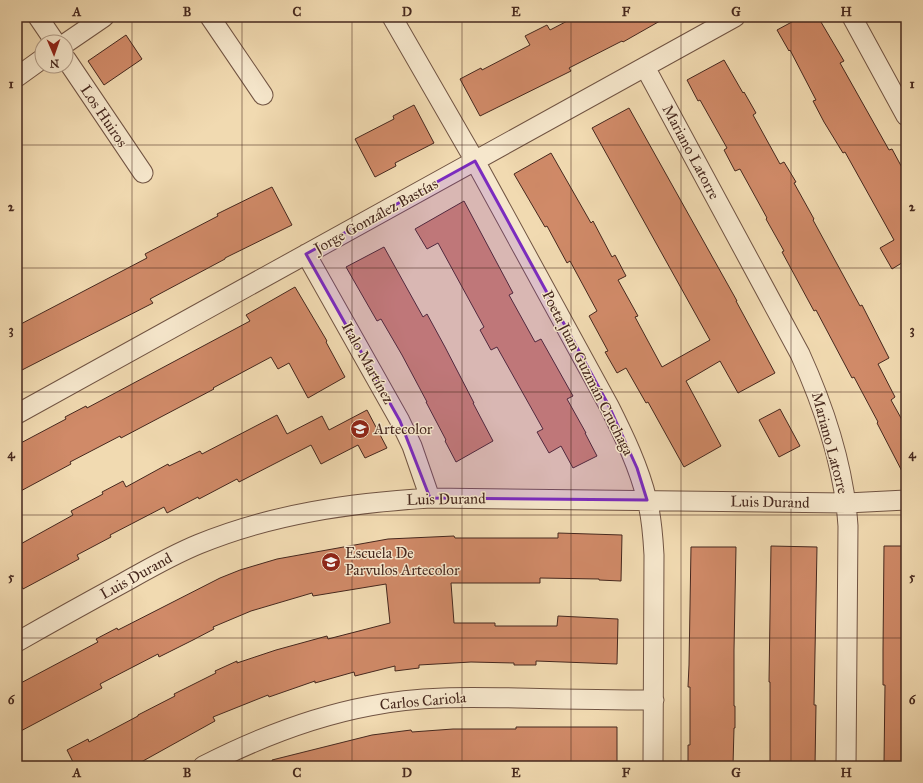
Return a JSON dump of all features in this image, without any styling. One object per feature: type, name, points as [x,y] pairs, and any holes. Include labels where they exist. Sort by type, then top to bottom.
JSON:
[{"type":"street","points":[[38,17],[49,34]]},
{"type":"street","points":[[74,38],[104,17]]},
{"type":"street","points":[[210,17],[263,95]]},
{"type":"street","name":"Poeta Juan Guzmán Cruchaga","points":[[392,17],[475,161],[609,406],[637,468],[647,500],[653,533],[653,766]]},
{"type":"street","name":"Jorge González Bastías","points":[[17,414],[735,17]]},
{"type":"street","points":[[852,17],[906,116]]},
{"type":"street","points":[[17,76],[34,65]]},
{"type":"street","name":"Mariano Latorre","points":[[645,67],[800,354],[815,386],[825,413],[847,503],[846,766]]},
{"type":"street","name":"Los Huiros","points":[[74,71],[143,173]]},
{"type":"street","name":"Italo Martínez","points":[[306,254],[400,421],[412,446],[430,498]]},
{"type":"street","name":"Luis Durand","points":[[17,642],[166,559],[198,544],[230,532],[305,513],[343,506],[430,498],[847,503],[906,500]]},
{"type":"street","name":"Carlos Cariola","points":[[203,766],[264,738],[308,722],[370,706],[402,701],[459,697],[654,700]]},
{"type":"highlighted area","points":[[475,161],[609,406],[637,468],[647,500],[430,498],[400,421],[306,254]]},
{"type":"building","points":[[575,17],[667,17],[623,42],[622,41],[569,68],[571,71],[480,116],[460,79],[481,68],[482,70],[530,45],[525,36],[547,25],[550,30]]},
{"type":"building","points":[[801,17],[818,17],[844,61],[840,63],[889,150],[892,149],[906,175],[906,262],[905,261],[892,269],[880,248],[894,240],[845,152],[843,153],[824,122],[813,101],[816,100],[790,50],[789,51],[777,30]]},
{"type":"building","points":[[126,35],[142,59],[104,85],[88,61]]},
{"type":"building","points":[[724,60],[756,113],[753,115],[780,164],[784,162],[796,182],[794,183],[814,219],[813,220],[860,306],[862,305],[889,358],[878,364],[895,397],[891,400],[906,427],[906,479],[854,377],[852,378],[816,310],[814,311],[782,252],[784,251],[766,219],[767,218],[740,169],[735,171],[724,150],[727,148],[687,80]]},
{"type":"building","points":[[414,105],[434,143],[395,163],[396,166],[375,177],[355,139],[394,119],[393,116]]},
{"type":"building","points":[[629,108],[737,301],[775,373],[738,393],[720,361],[686,381],[721,446],[684,467],[648,402],[646,403],[626,368],[617,373],[605,352],[608,351],[589,316],[597,311],[570,261],[567,263],[547,226],[545,227],[514,174],[551,153],[591,223],[593,221],[612,257],[615,255],[626,276],[618,280],[638,316],[635,317],[662,367],[710,340],[592,128]]},
{"type":"building","points":[[272,187],[292,225],[225,258],[150,299],[153,303],[22,370],[17,360],[17,326],[147,258],[145,254],[218,216],[217,214]]},
{"type":"building","points":[[464,201],[513,293],[509,295],[535,342],[541,339],[573,396],[567,399],[597,456],[573,468],[561,446],[549,453],[537,432],[543,429],[497,347],[491,350],[480,330],[484,327],[438,243],[427,249],[415,229]]},
{"type":"building","points":[[384,247],[423,317],[427,314],[493,441],[456,462],[402,355],[381,319],[377,321],[346,267]]},
{"type":"building","points":[[295,287],[327,341],[326,342],[345,377],[308,398],[289,363],[278,369],[271,357],[121,438],[120,436],[70,462],[71,464],[17,493],[17,445],[66,419],[65,417],[86,406],[87,408],[250,321],[246,315]]},
{"type":"building","points":[[780,409],[800,446],[779,457],[759,420]]},
{"type":"building","points":[[367,410],[387,448],[365,458],[358,445],[321,464],[311,445],[239,482],[237,479],[199,499],[198,497],[167,513],[164,507],[110,535],[111,537],[77,555],[79,559],[23,589],[17,577],[17,546],[73,515],[71,511],[103,494],[102,492],[123,481],[126,487],[168,464],[169,466],[200,451],[202,454],[277,415],[287,434],[322,416],[329,430]]},
{"type":"building","points":[[558,533],[622,535],[621,581],[540,578],[540,583],[451,583],[454,623],[495,623],[495,626],[557,626],[558,616],[618,619],[617,664],[536,661],[536,665],[514,665],[514,663],[471,662],[419,665],[419,668],[395,671],[395,666],[355,676],[354,672],[315,683],[315,681],[269,697],[268,695],[213,717],[215,721],[134,766],[75,766],[67,750],[88,739],[89,742],[175,696],[174,694],[216,673],[215,671],[237,661],[237,663],[276,650],[327,636],[328,639],[390,623],[386,584],[313,596],[312,593],[251,611],[213,627],[214,629],[193,640],[159,657],[158,654],[100,684],[102,688],[17,733],[17,685],[98,642],[96,639],[117,628],[118,630],[220,578],[240,570],[277,559],[388,539],[454,536],[455,538],[558,538]]},
{"type":"building","points":[[771,546],[817,547],[814,705],[816,705],[815,766],[770,766],[769,682]]},
{"type":"building","points":[[884,546],[906,546],[906,763],[884,763]]},
{"type":"building","points":[[691,547],[736,547],[734,650],[735,728],[733,766],[688,766],[688,745],[690,745],[690,687],[688,687]]},
{"type":"building","points":[[516,727],[617,727],[617,766],[273,766],[272,760],[372,735],[411,730],[412,732],[453,729],[516,729]]},
{"type":"place","name":"Artecolor","points":[[360,429]]},
{"type":"place","name":"Escuela De Parvulos Artecolor","points":[[331,562]]}]
